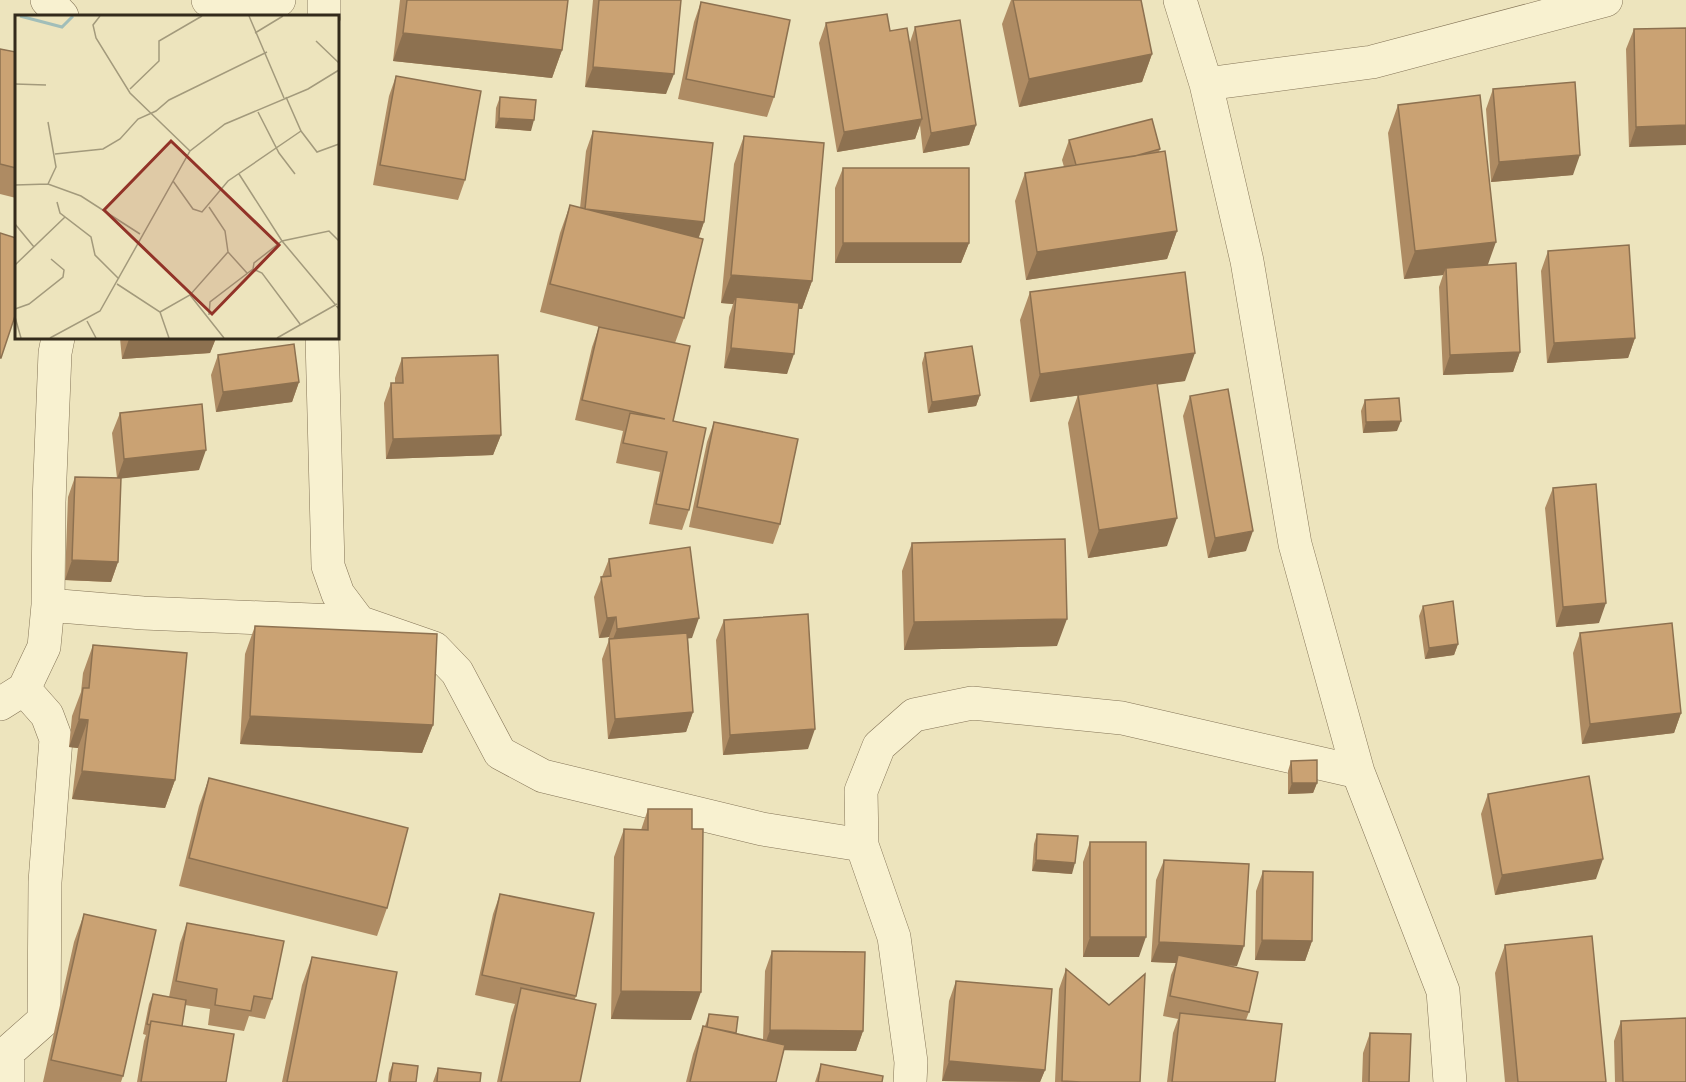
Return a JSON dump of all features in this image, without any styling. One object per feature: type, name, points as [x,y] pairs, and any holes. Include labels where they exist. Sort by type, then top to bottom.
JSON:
[{"type":"street","points":[[47,0],[61,15]]},
{"type":"street","points":[[208,0],[272,3],[279,0]]},
{"type":"street","points":[[1180,0],[1206,84],[1247,261],[1295,544],[1358,772],[1443,990],[1450,1082]]},
{"type":"street","points":[[1206,84],[1372,62],[1606,0]]},
{"type":"street","points":[[8,1082],[8,1052],[44,1020],[45,882],[56,739],[48,714],[12,696],[44,647],[48,605],[49,502],[55,353],[58,339]]},
{"type":"street","points":[[322,339],[328,566],[338,594],[359,622]]},
{"type":"street","points":[[48,605],[143,613],[359,622],[434,648],[457,672],[500,753],[543,776],[762,829],[862,845]]},
{"type":"street","points":[[910,1082],[910,1062],[894,937],[862,845],[861,791],[879,746],[914,716],[972,704],[1122,718],[1358,772]]},
{"type":"building","points":[[407,0],[568,0],[562,50],[403,33]]},
{"type":"building","points":[[599,0],[681,0],[674,74],[593,67]]},
{"type":"building","points":[[1013,0],[1141,0],[1152,54],[1029,79]]},
{"type":"building","points":[[701,2],[790,20],[774,97],[686,79]]},
{"type":"building","points":[[887,14],[890,31],[907,28],[922,119],[844,132],[826,23]]},
{"type":"building","points":[[960,20],[976,125],[931,133],[915,27]]},
{"type":"building","points":[[1686,28],[1686,125],[1636,127],[1634,29]]},
{"type":"building","points":[[0,49],[15,52],[15,168],[0,164]]},
{"type":"building","points":[[396,76],[481,91],[465,180],[380,165]]},
{"type":"building","points":[[1575,82],[1580,155],[1499,162],[1493,89]]},
{"type":"building","points":[[1480,95],[1496,242],[1415,251],[1398,105]]},
{"type":"building","points":[[500,97],[536,100],[534,120],[499,118]]},
{"type":"building","points":[[1152,119],[1160,149],[1135,156],[1076,165],[1069,140]]},
{"type":"building","points":[[593,131],[713,143],[704,222],[585,209]]},
{"type":"building","points":[[744,136],[824,143],[812,281],[731,275]]},
{"type":"building","points":[[1165,151],[1177,231],[1037,252],[1025,173]]},
{"type":"building","points":[[843,168],[969,168],[969,243],[843,243]]},
{"type":"building","points":[[570,205],[703,239],[684,318],[550,284]]},
{"type":"building","points":[[0,233],[15,238],[15,316],[0,358]]},
{"type":"building","points":[[1629,245],[1635,338],[1554,343],[1548,251]]},
{"type":"building","points":[[1516,263],[1520,352],[1450,355],[1446,268]]},
{"type":"building","points":[[1185,272],[1195,353],[1040,374],[1030,292]]},
{"type":"building","points":[[736,297],[799,303],[794,354],[731,348]]},
{"type":"building","points":[[599,327],[690,346],[673,421],[706,428],[689,510],[656,504],[667,452],[623,443],[630,413],[665,419],[582,400]]},
{"type":"building","points":[[294,344],[299,382],[223,392],[218,355]]},
{"type":"building","points":[[972,346],[980,395],[932,402],[925,353]]},
{"type":"building","points":[[498,355],[501,435],[393,439],[391,383],[403,383],[402,358]]},
{"type":"building","points":[[1157,383],[1177,518],[1099,530],[1078,395]]},
{"type":"building","points":[[1228,389],[1253,531],[1215,538],[1190,396]]},
{"type":"building","points":[[1399,398],[1401,421],[1366,422],[1365,400]]},
{"type":"building","points":[[202,404],[206,450],[124,459],[120,413]]},
{"type":"building","points":[[714,422],[798,439],[780,524],[697,507]]},
{"type":"building","points":[[75,477],[121,478],[118,562],[72,560]]},
{"type":"building","points":[[1596,484],[1606,603],[1563,607],[1553,488]]},
{"type":"building","points":[[1065,539],[1067,619],[914,622],[912,543]]},
{"type":"building","points":[[690,547],[699,618],[617,629],[616,617],[607,618],[601,577],[611,576],[609,559]]},
{"type":"building","points":[[1453,601],[1458,644],[1429,648],[1423,606]]},
{"type":"building","points":[[808,614],[815,729],[730,735],[724,620]]},
{"type":"building","points":[[1672,623],[1681,713],[1590,724],[1580,633]]},
{"type":"building","points":[[255,626],[437,634],[433,725],[250,716]]},
{"type":"building","points":[[687,633],[693,712],[615,719],[609,639]]},
{"type":"building","points":[[93,645],[187,653],[175,780],[82,771],[88,720],[79,719],[83,688],[89,688]]},
{"type":"building","points":[[1317,760],[1317,783],[1292,783],[1291,761]]},
{"type":"building","points":[[1589,776],[1603,859],[1502,875],[1488,794]]},
{"type":"building","points":[[209,778],[408,828],[387,908],[189,858]]},
{"type":"building","points":[[648,809],[692,809],[692,829],[703,829],[701,992],[621,991],[624,829],[648,830]]},
{"type":"building","points":[[1037,834],[1078,836],[1075,863],[1036,860]]},
{"type":"building","points":[[1090,842],[1146,842],[1146,937],[1090,937]]},
{"type":"building","points":[[1164,860],[1249,864],[1244,946],[1159,942]]},
{"type":"building","points":[[1263,871],[1313,872],[1312,941],[1262,940]]},
{"type":"building","points":[[500,894],[594,913],[576,996],[482,975]]},
{"type":"building","points":[[84,914],[156,930],[123,1076],[51,1060]]},
{"type":"building","points":[[187,923],[284,941],[272,999],[254,996],[251,1011],[215,1005],[217,989],[176,981]]},
{"type":"building","points":[[1592,936],[1606,1082],[1518,1082],[1505,945]]},
{"type":"building","points":[[772,951],[865,952],[863,1031],[770,1030]]},
{"type":"building","points":[[1178,955],[1258,972],[1249,1012],[1170,996]]},
{"type":"building","points":[[312,957],[397,972],[376,1082],[287,1082]]},
{"type":"building","points":[[1066,969],[1109,1005],[1145,974],[1140,1082],[1062,1081]]},
{"type":"building","points":[[956,981],[1052,989],[1045,1070],[949,1061]]},
{"type":"building","points":[[521,988],[596,1004],[580,1082],[501,1082]]},
{"type":"building","points":[[153,994],[186,1000],[182,1026],[151,1021],[150,1025],[147,1024]]},
{"type":"building","points":[[1180,1013],[1282,1024],[1275,1082],[1172,1082]]},
{"type":"building","points":[[709,1014],[738,1017],[736,1033],[707,1027]]},
{"type":"building","points":[[1686,1018],[1686,1082],[1623,1082],[1621,1021]]},
{"type":"building","points":[[151,1021],[234,1034],[226,1082],[141,1082]]},
{"type":"building","points":[[703,1026],[785,1045],[776,1082],[690,1082]]},
{"type":"building","points":[[1370,1033],[1411,1034],[1409,1082],[1369,1082]]},
{"type":"building","points":[[393,1063],[418,1066],[416,1082],[390,1082]]},
{"type":"building","points":[[821,1064],[883,1076],[882,1082],[818,1082]]},
{"type":"building","points":[[438,1068],[481,1073],[480,1082],[437,1082]]}]
